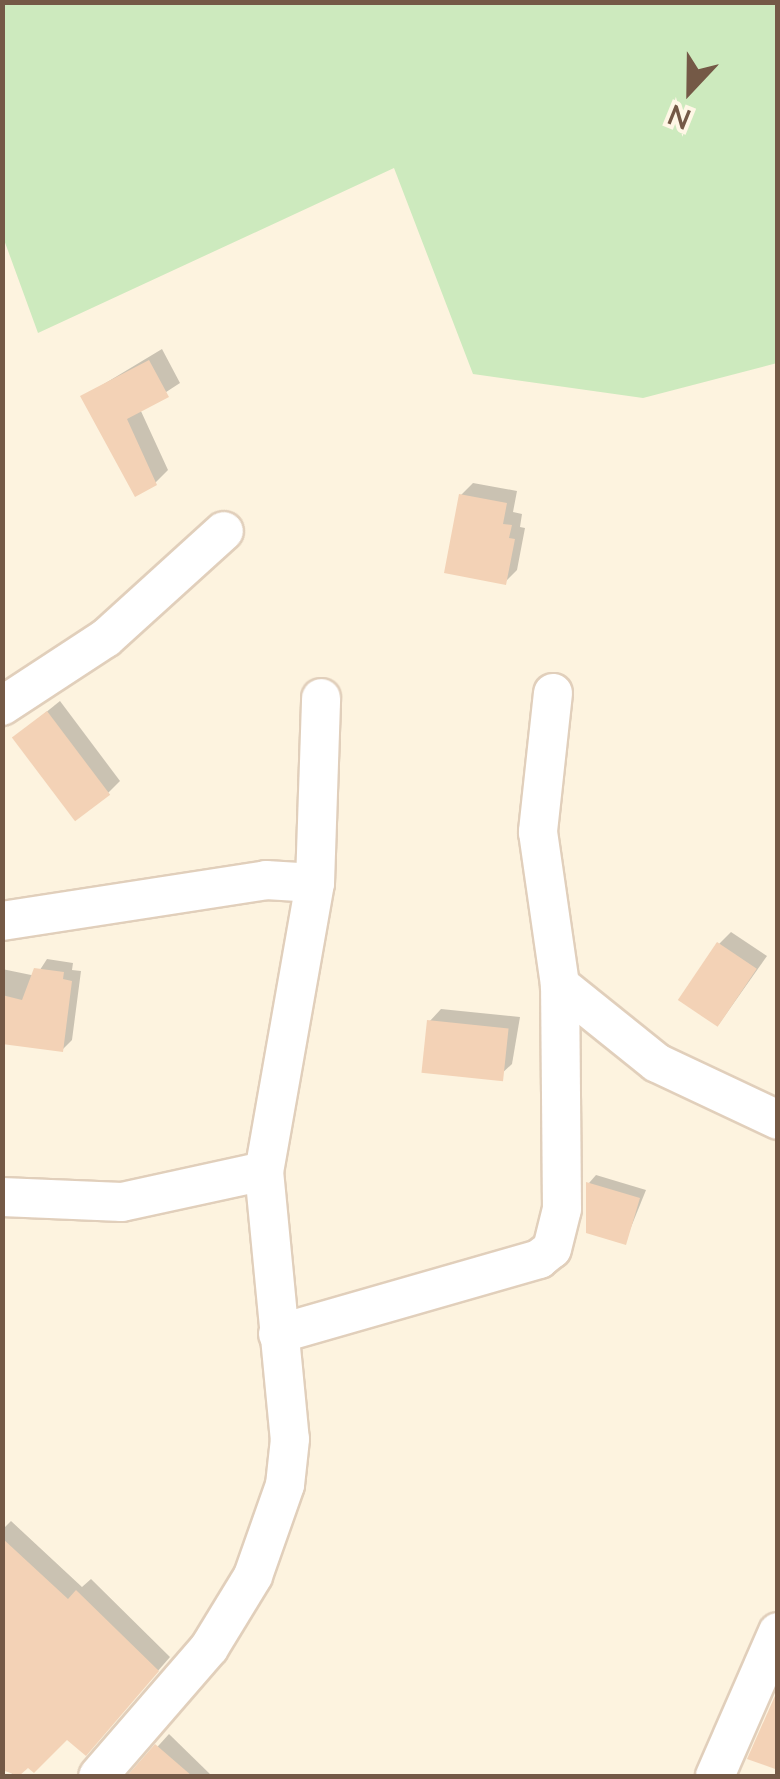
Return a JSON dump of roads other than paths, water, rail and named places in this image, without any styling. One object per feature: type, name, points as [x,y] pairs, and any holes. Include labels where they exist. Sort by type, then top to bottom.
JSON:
[{"type":"street","points":[[2,706],[106,638],[224,531]]},
{"type":"street","points":[[278,1334],[539,1259],[552,1249],[562,1210],[560,986],[538,818],[553,693]]},
{"type":"street","points":[[98,1776],[209,1648],[272,1532],[290,1439],[264,1171],[315,883],[321,698]]},
{"type":"street","points":[[2,922],[266,880],[315,883]]},
{"type":"street","points":[[560,986],[657,1063],[778,1120]]},
{"type":"street","points":[[2,1198],[122,1202],[264,1171]]},
{"type":"street","points":[[715,1776],[778,1632]]}]
